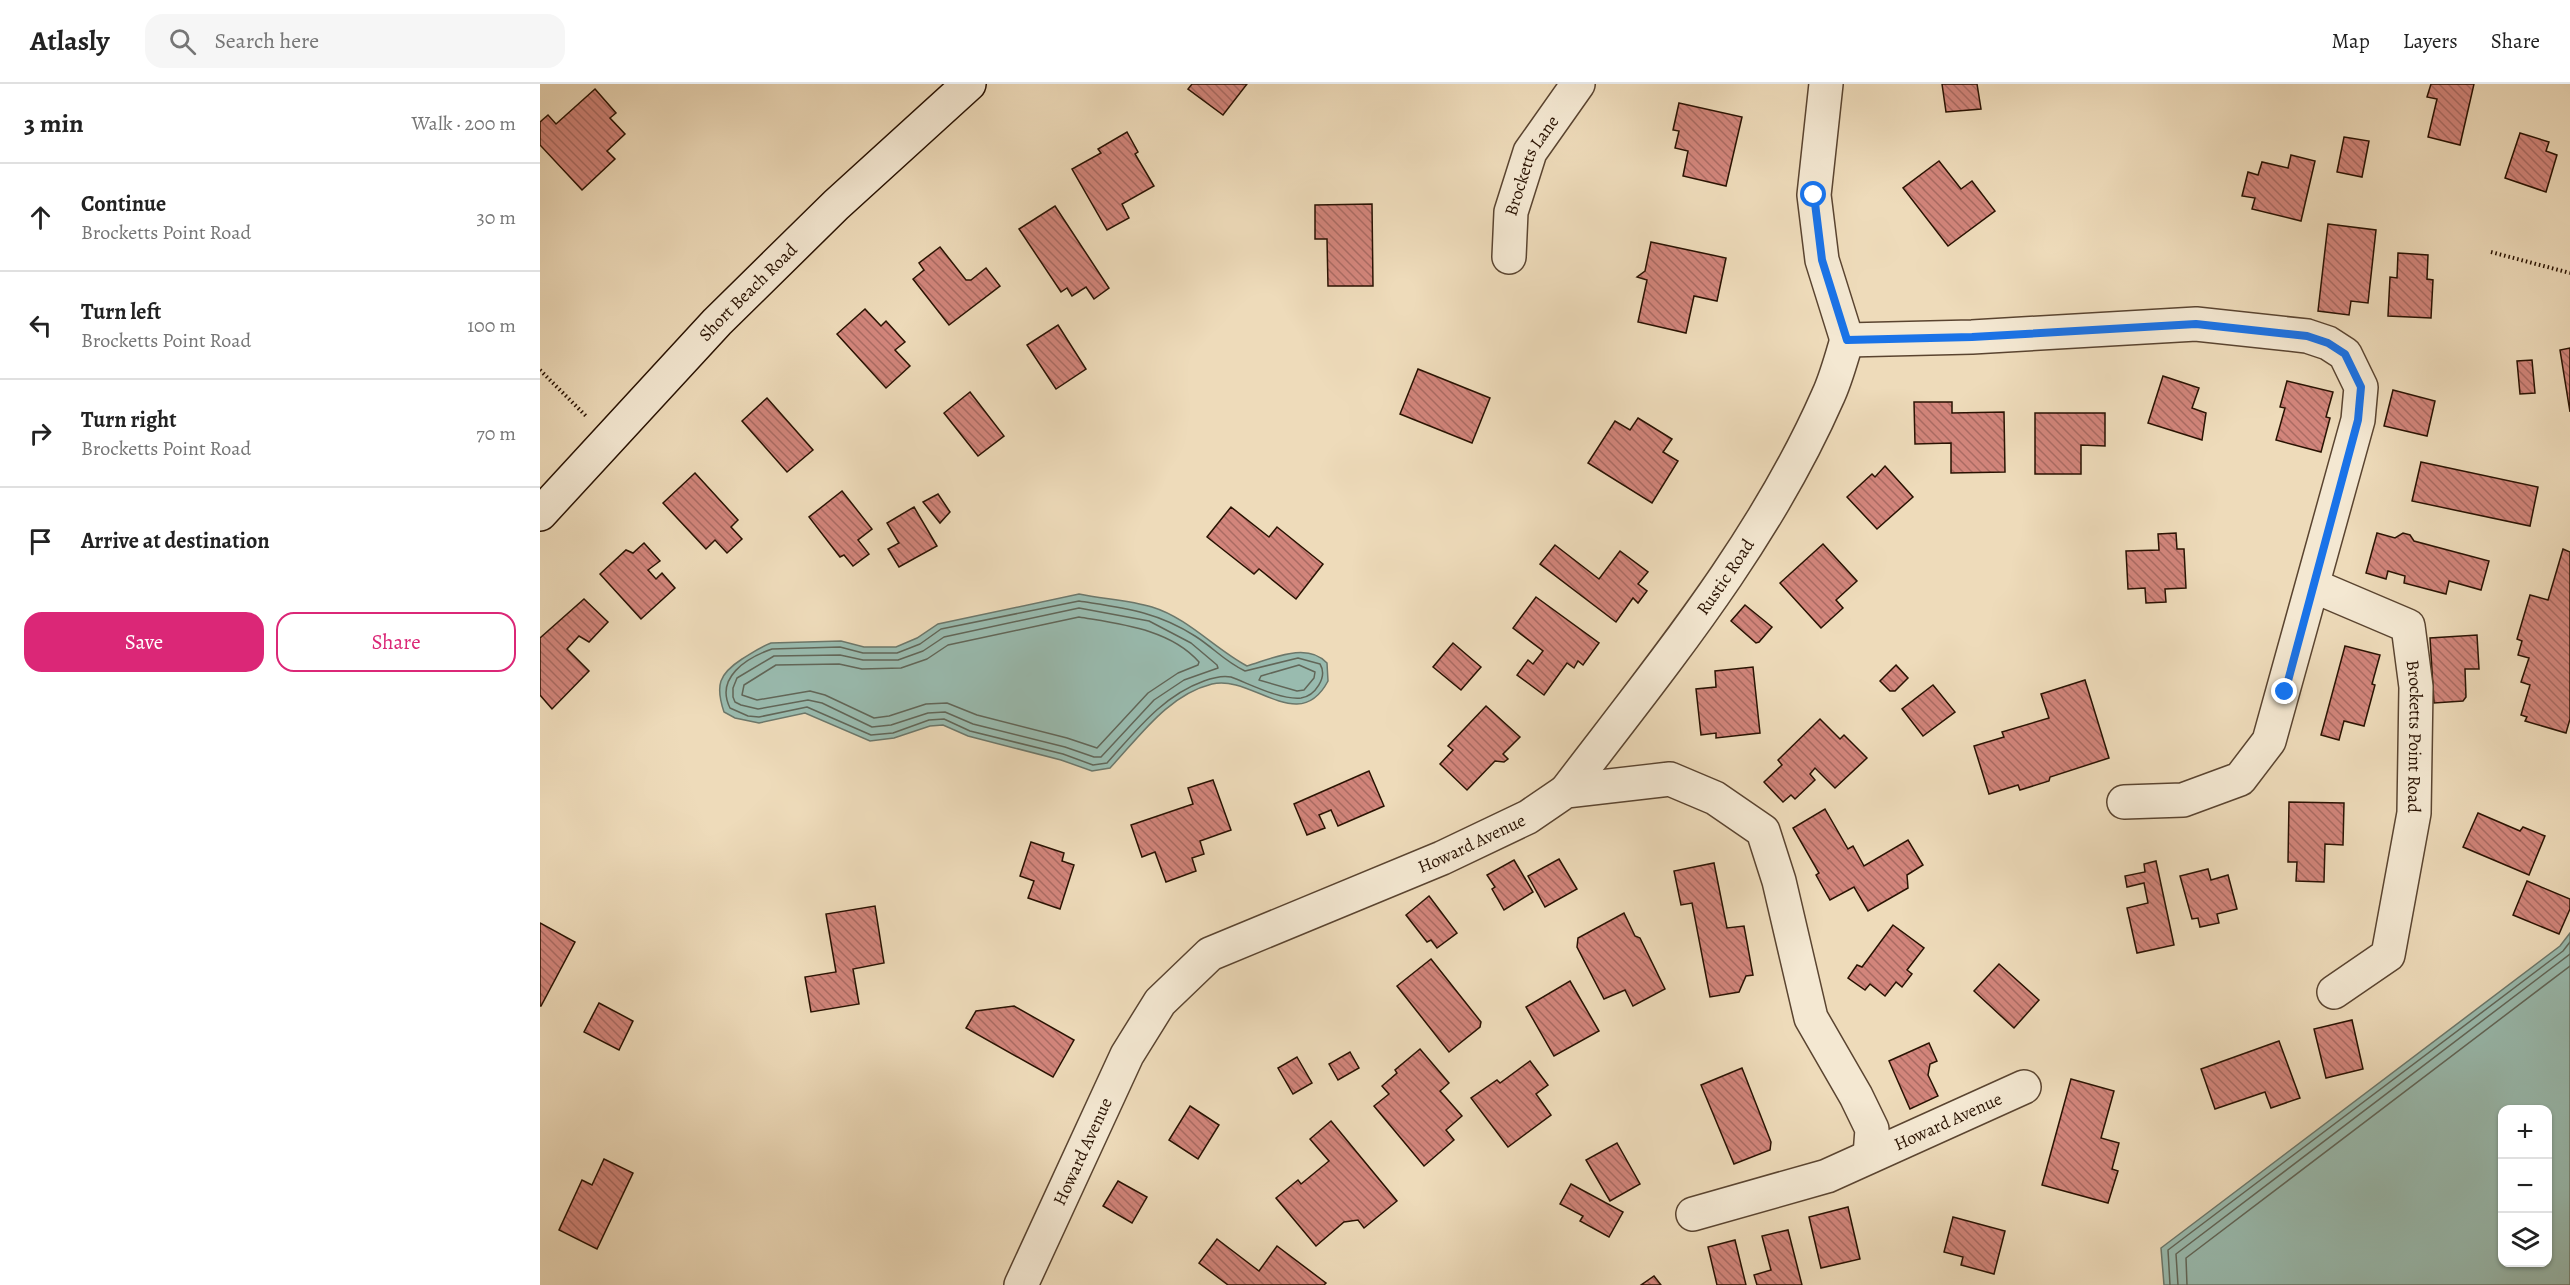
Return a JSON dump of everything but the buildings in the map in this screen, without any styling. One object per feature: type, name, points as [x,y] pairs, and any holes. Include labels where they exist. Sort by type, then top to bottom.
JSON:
[{"type":"street","name":"Short Beach Road","points":[[540,514],[725,313],[836,205],[969,84]]},
{"type":"street","name":"Brocketts Lane","points":[[1509,257],[1510,212],[1530,152],[1578,84]]},
{"type":"street","points":[[1826,84],[1814,195],[1822,260],[1847,340],[1972,337],[2196,324],[2307,336],[2328,343],[2345,354],[2361,387],[2358,420],[2270,741],[2240,779],[2183,800],[2124,802]]},
{"type":"street","name":"Rustic Road","points":[[1566,791],[1725,581],[1779,494],[1829,395],[1847,340]]},
{"type":"street","name":"Brocketts Point Road","points":[[2314,586],[2409,626],[2416,687],[2414,813],[2388,955],[2334,992]]},
{"type":"street","name":"Howard Avenue","points":[[1022,1285],[1127,1055],[1160,1002],[1210,954],[1442,858],[1528,817],[1566,791],[1670,779],[1715,798],[1763,831],[1779,880],[1811,1018],[1856,1096],[1872,1129],[1870,1156]]},
{"type":"street","name":"Howard Avenue","points":[[1693,1214],[1827,1176],[2024,1086]]},
{"type":"path","points":[[2491,252],[2570,273]]},
{"type":"path","points":[[540,370],[608,440]]},
{"type":"water","points":[[1079,594],[1134,603],[1165,612],[1178,618],[1247,666],[1278,656],[1299,652],[1309,653],[1327,663],[1328,681],[1316,697],[1303,703],[1289,703],[1227,683],[1212,684],[1196,689],[1168,707],[1156,718],[1110,768],[1092,771],[1061,760],[968,736],[943,725],[930,726],[894,738],[870,741],[805,713],[759,723],[735,718],[724,712],[721,703],[721,681],[728,670],[734,664],[771,643],[841,641],[864,647],[896,647],[917,638],[938,624]]},
{"type":"water","points":[[2570,933],[2570,1285],[2164,1285],[2161,1248],[2560,946]]},
{"type":"route","points":[[1814,195],[1822,260],[1847,340],[1972,337],[2196,324],[2307,336],[2328,343],[2345,354],[2361,387],[2358,420],[2285,692]]}]
